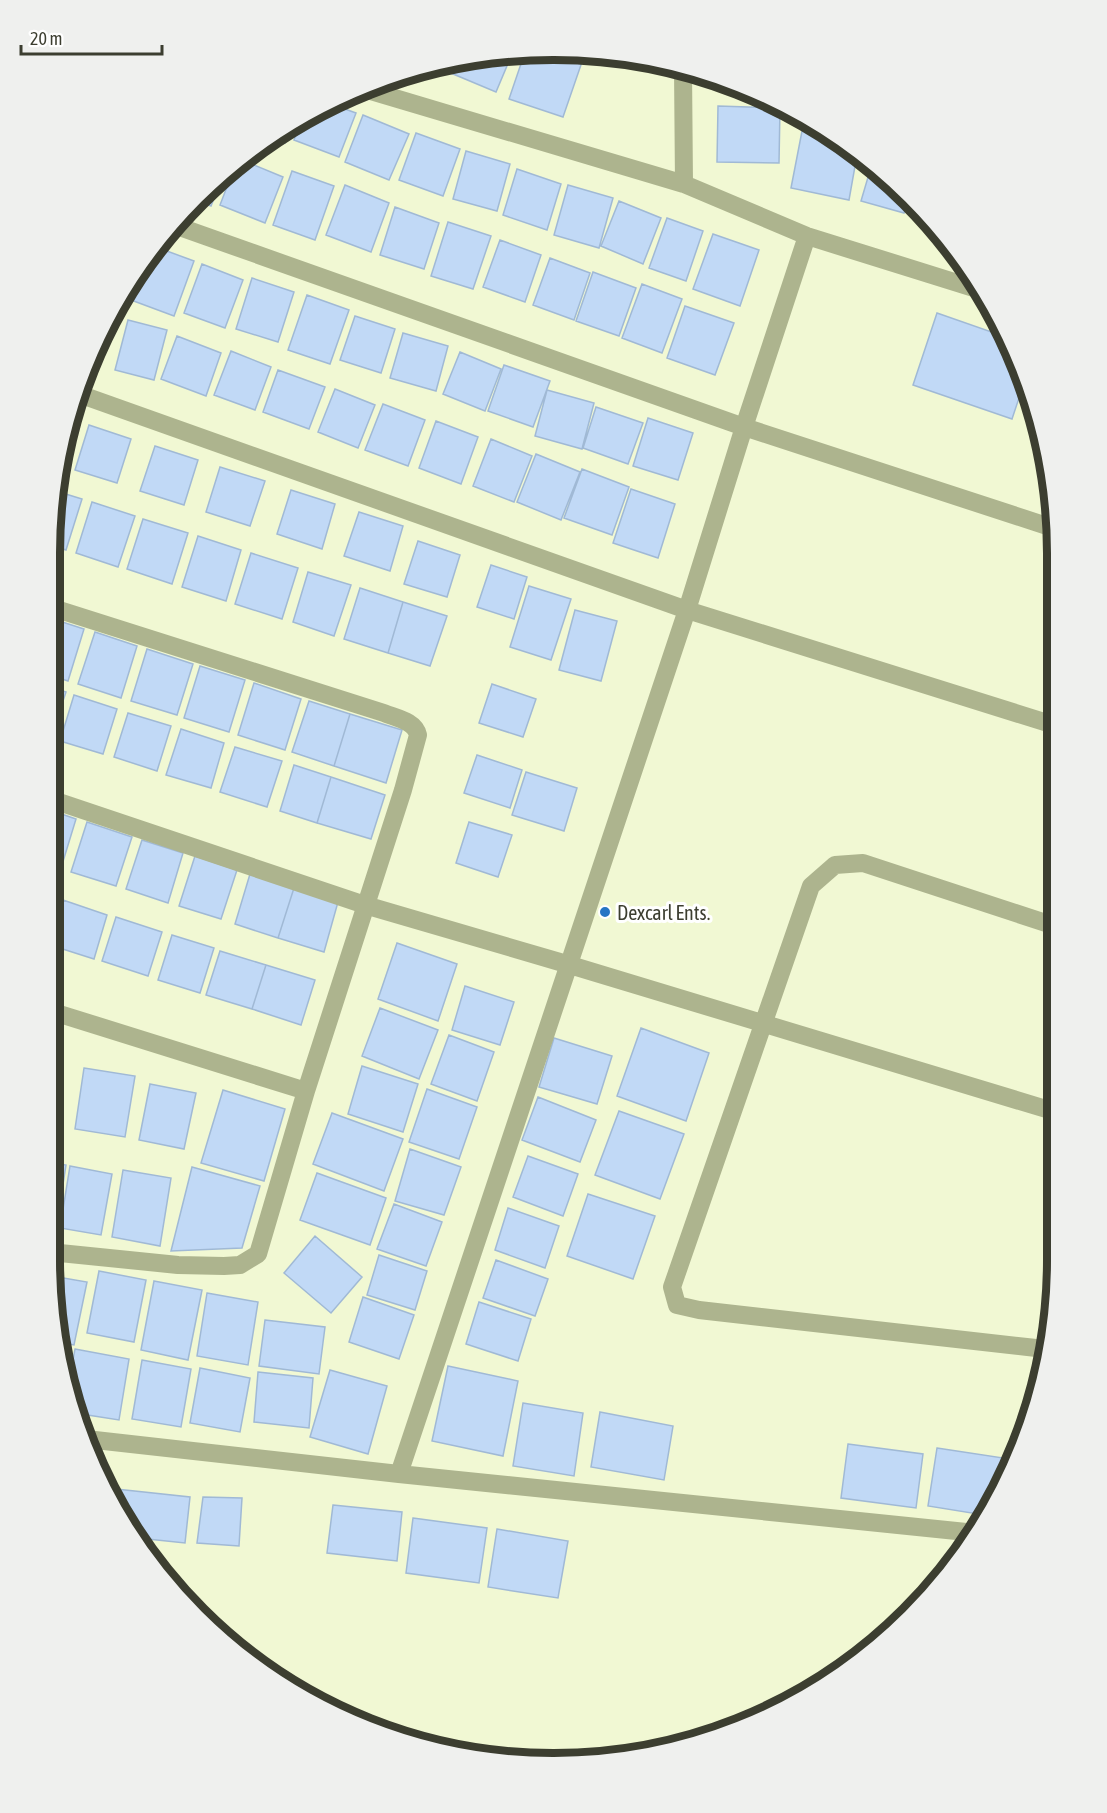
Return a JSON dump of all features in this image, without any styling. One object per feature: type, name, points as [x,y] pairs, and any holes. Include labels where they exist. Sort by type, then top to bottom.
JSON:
[{"type":"street","points":[[683,78],[684,184]]},
{"type":"street","points":[[378,93],[684,184],[807,236],[969,286]]},
{"type":"street","points":[[182,228],[744,427],[1046,526]]},
{"type":"street","points":[[399,1474],[687,610],[807,236]]},
{"type":"street","points":[[86,397],[687,610],[1047,723]]},
{"type":"street","points":[[60,610],[384,713],[413,724],[418,731],[403,790],[306,1091],[258,1254],[240,1264],[224,1266],[178,1265],[60,1253]]},
{"type":"street","points":[[60,802],[365,905],[1047,1109]]},
{"type":"street","points":[[1039,1347],[699,1310],[677,1305],[672,1287],[811,886],[835,865],[863,863],[1047,923]]},
{"type":"street","points":[[60,1014],[306,1091]]},
{"type":"street","points":[[95,1440],[399,1474],[965,1532]]},
{"type":"building","points":[[522,61],[582,61],[563,117],[509,99]]},
{"type":"building","points":[[509,62],[496,92],[447,72]]},
{"type":"building","points":[[718,106],[764,107],[780,115],[779,163],[717,162]]},
{"type":"building","points":[[342,108],[356,113],[339,157],[294,140],[297,132],[335,111]]},
{"type":"building","points":[[363,115],[409,134],[389,180],[345,162]]},
{"type":"building","points":[[803,128],[856,163],[849,200],[791,188]]},
{"type":"building","points":[[416,133],[460,149],[443,196],[399,180]]},
{"type":"building","points":[[466,151],[510,164],[497,211],[453,199]]},
{"type":"building","points":[[251,164],[283,177],[265,223],[220,205],[229,181]]},
{"type":"building","points":[[517,169],[561,184],[547,230],[503,215]]},
{"type":"building","points":[[292,171],[334,186],[315,240],[273,225]]},
{"type":"building","points":[[869,174],[905,208],[904,213],[861,201]]},
{"type":"building","points":[[345,185],[389,203],[371,252],[326,235]]},
{"type":"building","points":[[568,185],[613,198],[599,248],[554,235]]},
{"type":"building","points":[[216,194],[211,206],[206,204]]},
{"type":"building","points":[[619,201],[661,218],[643,264],[601,246]]},
{"type":"building","points":[[395,207],[439,223],[424,269],[380,255]]},
{"type":"building","points":[[667,218],[703,231],[686,281],[649,268]]},
{"type":"building","points":[[448,222],[491,236],[473,289],[431,276]]},
{"type":"building","points":[[713,234],[759,250],[740,306],[693,289]]},
{"type":"building","points":[[500,240],[541,255],[525,302],[483,287]]},
{"type":"building","points":[[164,250],[194,261],[174,316],[131,300]]},
{"type":"building","points":[[550,258],[590,273],[574,320],[533,305]]},
{"type":"building","points":[[202,264],[243,280],[225,328],[184,313]]},
{"type":"building","points":[[593,272],[636,288],[619,336],[576,321]]},
{"type":"building","points":[[252,278],[294,292],[278,342],[236,329]]},
{"type":"building","points":[[642,284],[682,299],[662,353],[622,338]]},
{"type":"building","points":[[307,295],[349,310],[330,364],[288,350]]},
{"type":"building","points":[[685,306],[734,323],[715,375],[667,358]]},
{"type":"building","points":[[937,313],[995,333],[1020,394],[1012,419],[913,385]]},
{"type":"building","points":[[355,316],[395,329],[381,373],[340,360]]},
{"type":"building","points":[[128,320],[167,330],[154,380],[115,370]]},
{"type":"building","points":[[403,333],[448,346],[436,391],[390,378]]},
{"type":"building","points":[[177,336],[221,353],[206,396],[161,379]]},
{"type":"building","points":[[231,351],[271,367],[255,410],[214,395]]},
{"type":"building","points":[[460,352],[501,369],[485,411],[443,394]]},
{"type":"building","points":[[504,365],[550,381],[533,427],[488,411]]},
{"type":"building","points":[[278,370],[325,387],[309,429],[263,412]]},
{"type":"building","points":[[335,389],[375,405],[358,448],[318,432]]},
{"type":"building","points":[[547,390],[594,403],[582,449],[535,436]]},
{"type":"building","points":[[383,404],[425,420],[408,466],[365,450]]},
{"type":"building","points":[[596,407],[643,423],[628,464],[583,448]]},
{"type":"building","points":[[648,418],[693,433],[678,480],[633,466]]},
{"type":"building","points":[[436,421],[478,437],[461,484],[419,468]]},
{"type":"building","points":[[89,425],[131,439],[117,483],[75,470]]},
{"type":"building","points":[[491,439],[532,456],[514,502],[473,486]]},
{"type":"building","points":[[155,446],[198,460],[184,505],[140,491]]},
{"type":"building","points":[[536,454],[580,472],[561,520],[517,502]]},
{"type":"building","points":[[220,467],[265,481],[250,526],[206,512]]},
{"type":"building","points":[[582,469],[629,487],[612,535],[564,518]]},
{"type":"building","points":[[631,489],[675,504],[658,558],[613,543]]},
{"type":"building","points":[[291,490],[335,504],[322,549],[277,534]]},
{"type":"building","points":[[64,493],[82,499],[66,550],[60,548]]},
{"type":"building","points":[[92,502],[135,516],[118,567],[76,553]]},
{"type":"building","points":[[359,512],[403,526],[390,571],[344,556]]},
{"type":"building","points":[[143,519],[188,533],[172,584],[127,569]]},
{"type":"building","points":[[198,536],[241,550],[226,601],[182,587]]},
{"type":"building","points":[[418,541],[460,555],[447,597],[404,584]]},
{"type":"building","points":[[251,553],[298,568],[282,619],[235,604]]},
{"type":"building","points":[[491,565],[527,577],[514,619],[477,607]]},
{"type":"building","points":[[308,572],[351,585],[334,636],[293,622]]},
{"type":"building","points":[[529,586],[571,599],[551,660],[510,647]]},
{"type":"building","points":[[360,588],[403,602],[388,653],[344,639]]},
{"type":"building","points":[[403,602],[447,616],[430,666],[388,653]]},
{"type":"building","points":[[575,610],[617,621],[601,681],[559,670]]},
{"type":"building","points":[[60,621],[84,629],[68,681],[60,678]]},
{"type":"building","points":[[95,632],[137,646],[121,698],[78,684]]},
{"type":"building","points":[[147,649],[193,664],[177,715],[131,701]]},
{"type":"building","points":[[200,666],[245,680],[229,732],[184,718]]},
{"type":"building","points":[[254,683],[301,699],[285,750],[238,735]]},
{"type":"building","points":[[492,684],[536,699],[523,737],[479,723]]},
{"type":"building","points":[[60,690],[66,692],[60,710]]},
{"type":"building","points":[[74,695],[117,709],[103,754],[60,741]]},
{"type":"building","points":[[309,701],[350,714],[334,766],[292,752]]},
{"type":"building","points":[[128,713],[171,726],[157,771],[114,757]]},
{"type":"building","points":[[350,714],[402,730],[386,783],[334,766]]},
{"type":"building","points":[[181,729],[224,743],[211,788],[166,775]]},
{"type":"building","points":[[235,747],[282,761],[267,807],[220,792]]},
{"type":"building","points":[[477,755],[522,770],[510,808],[464,793]]},
{"type":"building","points":[[294,765],[331,777],[317,823],[280,811]]},
{"type":"building","points":[[526,772],[577,788],[564,831],[512,815]]},
{"type":"building","points":[[331,777],[385,795],[371,839],[317,823]]},
{"type":"building","points":[[60,813],[76,819],[60,868]]},
{"type":"building","points":[[87,822],[132,837],[116,886],[71,872]]},
{"type":"building","points":[[469,822],[512,835],[498,877],[456,863]]},
{"type":"building","points":[[142,840],[183,853],[168,903],[126,889]]},
{"type":"building","points":[[195,856],[237,870],[221,919],[179,906]]},
{"type":"building","points":[[250,874],[294,888],[278,938],[235,924]]},
{"type":"building","points":[[294,888],[338,902],[324,952],[278,938]]},
{"type":"building","points":[[63,900],[107,915],[94,959],[60,948],[60,910]]},
{"type":"building","points":[[116,917],[162,932],[148,976],[102,961]]},
{"type":"building","points":[[172,935],[214,948],[200,993],[158,980]]},
{"type":"building","points":[[397,943],[457,964],[438,1021],[378,999]]},
{"type":"building","points":[[220,951],[266,965],[252,1009],[206,995]]},
{"type":"building","points":[[266,965],[315,980],[301,1025],[252,1009]]},
{"type":"building","points":[[465,986],[514,1002],[500,1045],[452,1030]]},
{"type":"building","points":[[380,1008],[438,1030],[419,1079],[362,1056]]},
{"type":"building","points":[[641,1028],[709,1053],[686,1121],[617,1096]]},
{"type":"building","points":[[449,1035],[494,1052],[477,1101],[431,1084]]},
{"type":"building","points":[[554,1038],[612,1056],[597,1104],[539,1087]]},
{"type":"building","points":[[362,1066],[418,1084],[403,1132],[348,1114]]},
{"type":"building","points":[[84,1068],[135,1076],[125,1137],[75,1129]]},
{"type":"building","points":[[150,1084],[196,1093],[184,1149],[139,1140]]},
{"type":"building","points":[[427,1089],[477,1107],[459,1159],[409,1142]]},
{"type":"building","points":[[223,1090],[285,1109],[264,1181],[201,1163]]},
{"type":"building","points":[[538,1097],[596,1120],[580,1162],[522,1140]]},
{"type":"building","points":[[619,1111],[684,1134],[660,1199],[595,1175]]},
{"type":"building","points":[[332,1113],[403,1139],[384,1191],[313,1164]]},
{"type":"building","points":[[410,1149],[461,1167],[444,1215],[395,1201]]},
{"type":"building","points":[[528,1156],[578,1174],[563,1216],[513,1197]]},
{"type":"building","points":[[60,1164],[66,1165],[60,1203]]},
{"type":"building","points":[[70,1166],[112,1174],[101,1235],[60,1228]]},
{"type":"building","points":[[192,1167],[260,1186],[242,1248],[171,1251]]},
{"type":"building","points":[[123,1170],[171,1178],[160,1246],[112,1237]]},
{"type":"building","points":[[317,1173],[386,1198],[370,1245],[300,1220]]},
{"type":"building","points":[[588,1194],[655,1216],[633,1279],[567,1256]]},
{"type":"building","points":[[394,1204],[442,1222],[426,1266],[377,1249]]},
{"type":"building","points":[[508,1208],[559,1226],[545,1268],[495,1250]]},
{"type":"building","points":[[315,1236],[362,1277],[331,1313],[284,1273]]},
{"type":"building","points":[[379,1255],[427,1271],[415,1310],[367,1295]]},
{"type":"building","points":[[496,1260],[548,1279],[535,1316],[483,1298]]},
{"type":"building","points":[[99,1271],[146,1280],[134,1342],[87,1333]]},
{"type":"building","points":[[61,1277],[87,1282],[74,1345],[67,1344]]},
{"type":"building","points":[[154,1281],[202,1290],[188,1360],[141,1350]]},
{"type":"building","points":[[207,1293],[258,1302],[248,1365],[197,1356]]},
{"type":"building","points":[[363,1297],[414,1315],[399,1359],[349,1342]]},
{"type":"building","points":[[479,1302],[531,1319],[518,1361],[466,1344]]},
{"type":"building","points":[[265,1320],[325,1327],[319,1374],[259,1366]]},
{"type":"building","points":[[75,1349],[129,1359],[119,1420],[85,1415],[72,1367]]},
{"type":"building","points":[[142,1360],[191,1369],[181,1427],[132,1419]]},
{"type":"building","points":[[448,1366],[518,1381],[503,1456],[432,1441]]},
{"type":"building","points":[[200,1368],[250,1378],[240,1432],[190,1423]]},
{"type":"building","points":[[330,1370],[387,1386],[368,1454],[310,1437]]},
{"type":"building","points":[[258,1372],[313,1378],[309,1428],[254,1422]]},
{"type":"building","points":[[523,1403],[583,1413],[574,1476],[513,1466]]},
{"type":"building","points":[[600,1412],[673,1426],[664,1480],[591,1467]]},
{"type":"building","points":[[848,1444],[923,1454],[916,1508],[841,1498]]},
{"type":"building","points":[[937,1448],[1005,1458],[976,1514],[928,1506]]},
{"type":"building","points":[[117,1489],[190,1497],[185,1543],[147,1539]]},
{"type":"building","points":[[203,1497],[242,1498],[239,1546],[197,1543]]},
{"type":"building","points":[[333,1505],[402,1512],[397,1561],[327,1553]]},
{"type":"building","points":[[413,1518],[487,1528],[479,1583],[406,1573]]},
{"type":"building","points":[[497,1529],[568,1541],[558,1598],[488,1587]]},
{"type":"place","name":"Dexcarl Ents.","points":[[605,912]]}]
